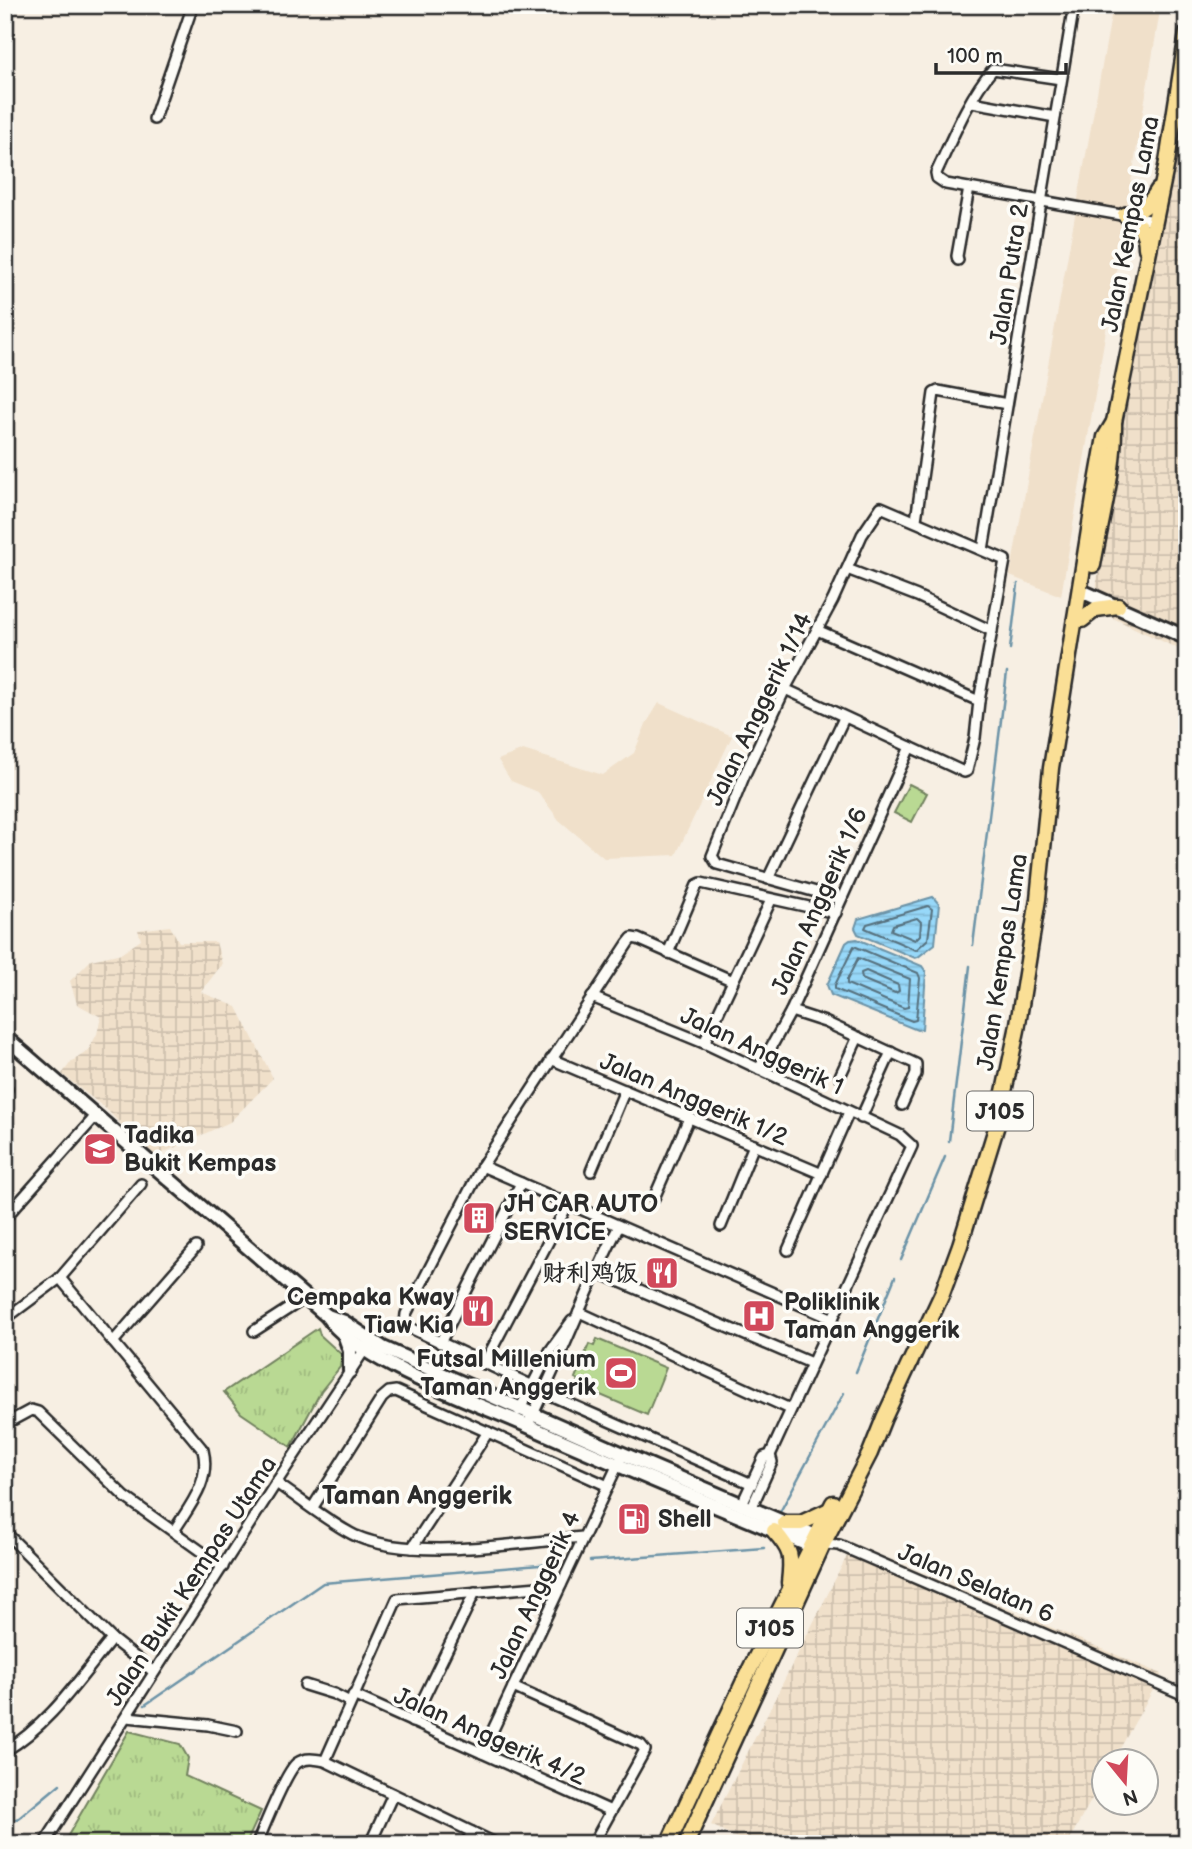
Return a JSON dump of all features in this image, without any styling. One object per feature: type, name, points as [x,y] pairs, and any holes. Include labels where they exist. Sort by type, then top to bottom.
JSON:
[{"type":"main road","name":"Jalan Kempas Lama","points":[[668,1844],[789,1591],[870,1453],[942,1294],[997,1125],[1017,1030],[1038,899],[1055,745],[1084,591],[1105,437],[1114,422],[1167,162],[1187,33]]},
{"type":"main road","points":[[1125,215],[1140,211],[1150,204],[1167,162]]},
{"type":"main road","points":[[1125,215],[1139,224],[1146,239],[1139,298]]},
{"type":"main road","name":"Jalan Kempas Lama","points":[[1051,786],[1064,734],[1084,591]]},
{"type":"main road","points":[[1082,620],[1096,609],[1118,606]]},
{"type":"main road","name":"Jalan Kempas Lama","points":[[686,1844],[829,1510],[862,1449],[884,1418]]},
{"type":"main road","points":[[789,1591],[792,1559],[779,1527],[801,1523],[829,1510]]},
{"type":"street","points":[[154,119],[193,5]]},
{"type":"street","name":"Jalan Putra 2","points":[[983,550],[1073,5]]},
{"type":"street","points":[[1061,79],[996,68],[990,71],[936,173],[937,178],[946,184],[1155,221]]},
{"type":"street","points":[[972,102],[1055,117]]},
{"type":"street","points":[[958,260],[969,188]]},
{"type":"street","points":[[785,690],[964,772],[967,771],[1005,560],[916,520],[933,393],[938,391],[1007,404]]},
{"type":"street","name":"Jalan Anggerik 1/14","points":[[768,879],[717,864],[712,856],[745,774],[862,535],[878,509],[884,507],[916,520]]},
{"type":"street","points":[[847,569],[917,596],[992,631]]},
{"type":"street","points":[[1084,591],[1187,638]]},
{"type":"street","points":[[817,630],[979,701]]},
{"type":"street","points":[[841,899],[768,879],[844,718]]},
{"type":"street","name":"Jalan Anggerik 1/6","points":[[759,1069],[791,1010],[910,747]]},
{"type":"street","points":[[668,953],[697,885],[707,883],[836,913]]},
{"type":"street","points":[[704,1043],[731,980],[771,900]]},
{"type":"street","points":[[531,1385],[408,1328],[405,1314],[482,1166],[632,938],[731,980]]},
{"type":"street","name":"Jalan Anggerik 1","points":[[593,997],[704,1043],[901,1135],[912,1146],[833,1319]]},
{"type":"street","points":[[791,1010],[916,1064],[916,1074],[902,1105]]},
{"type":"street","points":[[5,1037],[304,1298],[327,1316],[344,1322],[368,1345]]},
{"type":"street","points":[[840,1076],[858,1037]]},
{"type":"street","points":[[861,1118],[891,1052]]},
{"type":"street","name":"Jalan Anggerik 1/2","points":[[551,1059],[822,1174]]},
{"type":"street","points":[[591,1171],[625,1090]]},
{"type":"street","points":[[788,1250],[849,1112]]},
{"type":"street","points":[[5,1218],[95,1117]]},
{"type":"street","points":[[654,1198],[689,1118]]},
{"type":"street","points":[[721,1226],[754,1145]]},
{"type":"street","points":[[482,1166],[833,1319],[770,1455],[772,1462],[746,1507]]},
{"type":"street","points":[[5,1319],[60,1278],[141,1184]]},
{"type":"street","points":[[440,1343],[522,1184]]},
{"type":"street","points":[[484,1364],[568,1204]]},
{"type":"street","points":[[530,1420],[595,1271],[620,1226]]},
{"type":"street","points":[[113,1342],[195,1247]]},
{"type":"street","points":[[595,1271],[811,1363]]},
{"type":"street","points":[[60,1278],[203,1450],[206,1465],[203,1484],[174,1531]]},
{"type":"street","points":[[254,1331],[304,1298]]},
{"type":"street","points":[[517,1414],[558,1337],[579,1312]]},
{"type":"street","points":[[579,1312],[790,1409]]},
{"type":"street","points":[[327,1316],[334,1327],[344,1334],[517,1414],[816,1542]]},
{"type":"street","points":[[344,1334],[350,1350],[349,1371]]},
{"type":"street","name":"Jalan Bukit Kempas Utama","points":[[44,1844],[368,1345]]},
{"type":"street","points":[[313,1507],[382,1398],[389,1392],[402,1392],[608,1486]]},
{"type":"street","points":[[543,1392],[752,1484]]},
{"type":"street","points":[[5,1424],[31,1410],[38,1412],[125,1497],[223,1567]]},
{"type":"street","points":[[412,1548],[488,1432]]},
{"type":"street","points":[[746,1507],[752,1484],[764,1457],[770,1455]]},
{"type":"street","points":[[620,1460],[746,1507],[779,1527]]},
{"type":"street","name":"Jalan Anggerik 4","points":[[482,1753],[620,1460]]},
{"type":"street","points":[[276,1483],[355,1535],[379,1544],[412,1548],[477,1547],[583,1538]]},
{"type":"street","points":[[5,1532],[111,1639],[154,1672]]},
{"type":"street","name":"Jalan Selatan 6","points":[[816,1542],[839,1545],[1187,1696]]},
{"type":"street","points":[[325,1761],[397,1599],[561,1586]]},
{"type":"street","points":[[412,1722],[475,1592]]},
{"type":"street","points":[[5,1751],[54,1712],[111,1639]]},
{"type":"street","name":"Jalan Anggerik 4/2","points":[[305,1685],[352,1699],[412,1722],[611,1811]]},
{"type":"street","points":[[513,1687],[640,1745],[645,1750],[593,1844]]},
{"type":"street","points":[[127,1717],[208,1725],[237,1731]]},
{"type":"street","points":[[257,1844],[292,1767],[304,1759],[325,1761],[497,1844]]},
{"type":"street","points":[[370,1844],[393,1794]]},
{"type":"street","points":[[466,1844],[472,1832]]},
{"type":"shaded area","points":[[1113,5],[1161,5],[1061,596],[1010,576]]},
{"type":"shaded area","points":[[1187,52],[1187,653],[1096,610],[1097,581]]},
{"type":"shaded area","points":[[659,703],[732,736],[676,855],[604,858],[559,820],[538,792],[511,781],[498,760],[523,750],[603,775],[634,753],[646,724]]},
{"type":"shaded area","points":[[170,926],[179,942],[216,942],[222,964],[201,992],[237,1007],[273,1078],[230,1122],[154,1157],[106,1109],[62,1074],[71,1062],[88,1051],[97,1034],[101,1017],[77,1004],[70,981],[91,960],[122,953],[141,940],[138,930]]},
{"type":"shaded area","points":[[853,1544],[1162,1674],[1120,1748],[1090,1748],[1090,1802],[1067,1844],[750,1844],[711,1825]]},
{"type":"green space","points":[[909,784],[927,793],[912,822],[894,813]]},
{"type":"green space","points":[[318,1328],[320,1335],[342,1355],[340,1367],[321,1391],[291,1447],[241,1413],[224,1392]]},
{"type":"green space","name":"Futsal Millenium Taman Anggerik","points":[[597,1339],[666,1368],[647,1415],[577,1385],[579,1380],[575,1378],[589,1344],[594,1346]]},
{"type":"green space","points":[[129,1731],[180,1744],[188,1758],[185,1776],[261,1811],[246,1844],[63,1844]]},
{"type":"water","points":[[933,897],[939,904],[935,944],[918,957],[858,934],[855,928],[858,919]]},
{"type":"water","points":[[857,939],[922,966],[926,972],[922,1029],[917,1030],[831,995],[827,985],[846,943]]},
{"type":"waterway","points":[[1010,649],[1018,584]]},
{"type":"waterway","points":[[973,945],[1007,672]]},
{"type":"waterway","points":[[949,1141],[970,966]]},
{"type":"waterway","points":[[901,1260],[945,1157]]},
{"type":"waterway","points":[[856,1372],[895,1277]]},
{"type":"waterway","points":[[780,1512],[844,1393]]},
{"type":"waterway","points":[[590,1561],[764,1548]]},
{"type":"waterway","points":[[145,1705],[323,1583],[552,1564]]},
{"type":"waterway","points":[[5,1823],[19,1818],[60,1784]]},
{"type":"place","name":"Tadika Bukit Kempas","points":[[100,1149]]},
{"type":"place","name":"JH CAR AUTO SERVICE","points":[[479,1218]]},
{"type":"place","name":"财利鸡饭","points":[[662,1273]]},
{"type":"place","name":"Cempaka Kway Tiaw Kia","points":[[478,1311]]},
{"type":"place","name":"Poliklinik Taman Anggerik","points":[[759,1316]]},
{"type":"place","name":"Futsal Millenium Taman Anggerik","points":[[621,1373]]},
{"type":"place","name":"Shell","points":[[634,1519]]},
{"type":"district","name":"Taman Anggerik","points":[[417,1495]]}]
